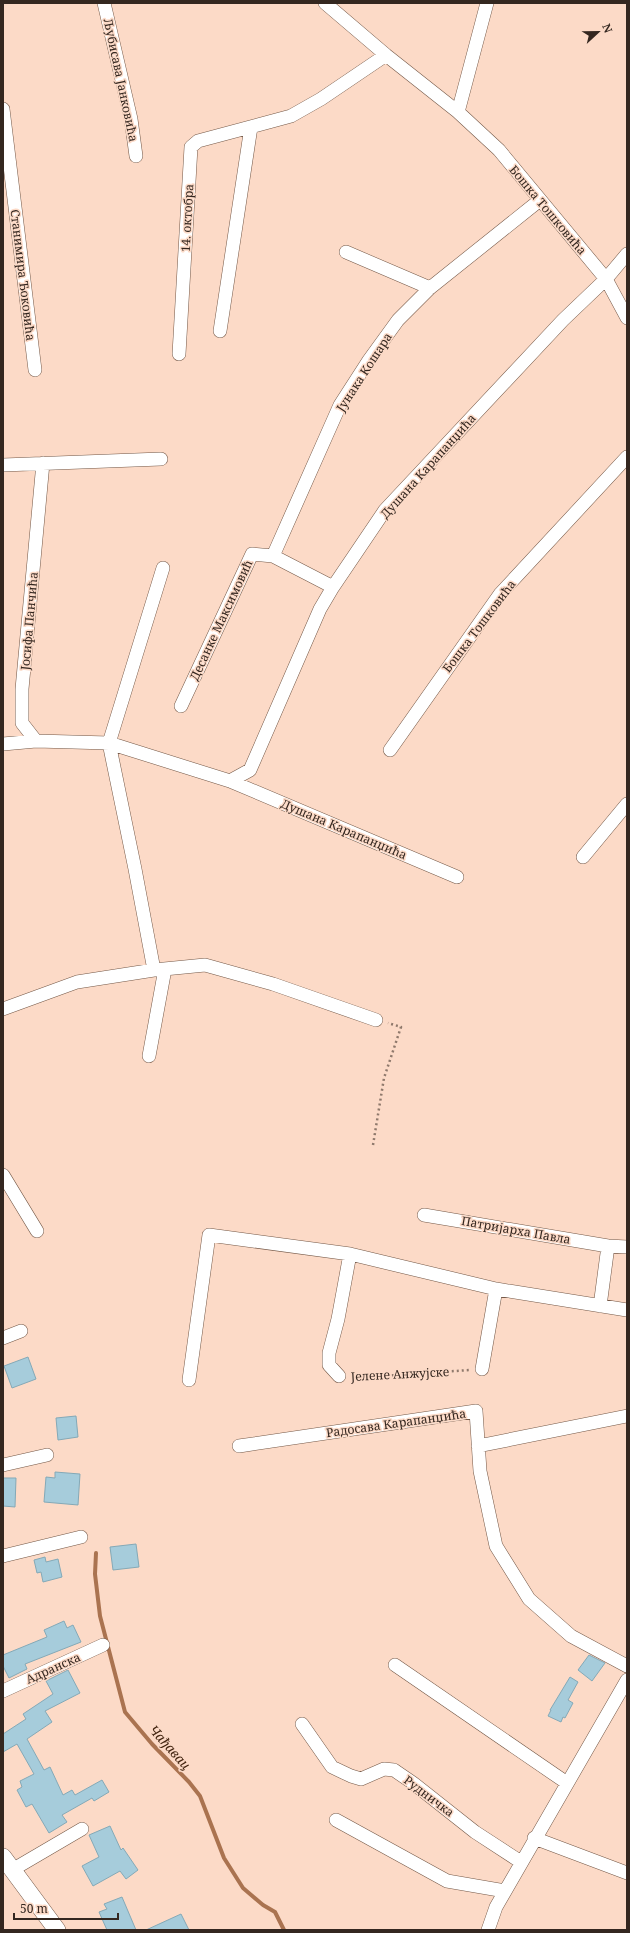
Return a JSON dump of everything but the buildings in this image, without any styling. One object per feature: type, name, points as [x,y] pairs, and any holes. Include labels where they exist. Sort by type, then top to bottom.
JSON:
[{"type":"main road","points":[[8,1864],[57,1930]]},
{"type":"street","name":"Љубисава Јанковића","points":[[104,3],[131,119],[136,156]]},
{"type":"street","name":"Бошка Тошковића","points":[[325,3],[386,55],[458,112],[499,150],[606,279],[627,318]]},
{"type":"street","points":[[458,112],[487,3]]},
{"type":"street","name":"14. октобра","points":[[179,354],[191,147],[198,141],[291,116],[320,99],[386,55]]},
{"type":"street","name":"Станимира Ђоковића","points":[[3,109],[35,370]]},
{"type":"street","points":[[220,331],[251,127]]},
{"type":"street","name":"Јунака Кошара","points":[[273,556],[340,405],[369,360],[398,320],[430,288],[540,200]]},
{"type":"street","points":[[346,252],[430,288]]},
{"type":"street","name":"Душана Карапанџића","points":[[230,781],[250,770],[320,609],[333,587],[385,510],[563,320],[606,279],[627,254]]},
{"type":"street","name":"Бошка Тошковића","points":[[390,750],[500,594],[627,457]]},
{"type":"street","points":[[3,465],[161,459]]},
{"type":"street","name":"Јосифа Панчића","points":[[36,741],[22,723],[22,689],[43,463]]},
{"type":"street","name":"Десанке Максимовић","points":[[181,706],[252,554],[273,556]]},
{"type":"street","points":[[273,556],[333,587]]},
{"type":"street","points":[[149,1056],[159,969],[135,869],[109,743],[164,568]]},
{"type":"street","points":[[3,744],[36,741]]},
{"type":"street","name":"Душана Карапанџића","points":[[36,741],[109,743],[230,781],[457,877]]},
{"type":"street","points":[[583,856],[627,804]]},
{"type":"street","points":[[3,1009],[77,982],[159,969],[205,965],[273,984],[376,1020]]},
{"type":"street","points":[[3,1175],[37,1231]]},
{"type":"street","name":"Патријарха Павла","points":[[424,1215],[608,1246],[627,1247]]},
{"type":"street","points":[[189,1380],[208,1235],[350,1254],[496,1289],[627,1310]]},
{"type":"street","points":[[600,1306],[608,1246]]},
{"type":"street","name":"Јелене Анжујске","points":[[339,1376],[329,1365],[329,1353],[338,1319],[350,1254]]},
{"type":"street","points":[[482,1369],[496,1289]]},
{"type":"street","points":[[3,1338],[21,1330]]},
{"type":"street","name":"Радосава Карапанџића","points":[[239,1446],[476,1411],[480,1471],[496,1546],[529,1599],[571,1636],[627,1666]]},
{"type":"street","points":[[478,1446],[627,1416]]},
{"type":"street","points":[[3,1465],[47,1455]]},
{"type":"street","points":[[3,1556],[81,1537]]},
{"type":"street","name":"Адранска","points":[[3,1691],[103,1645]]},
{"type":"street","points":[[395,1665],[567,1783]]},
{"type":"street","points":[[488,1930],[496,1907],[534,1838],[627,1680]]},
{"type":"street","name":"Рудничка","points":[[302,1724],[332,1767],[361,1779],[384,1769],[394,1770],[413,1783],[475,1832],[521,1862]]},
{"type":"street","points":[[336,1820],[447,1881],[505,1891]]},
{"type":"street","points":[[8,1864],[82,1829]]},
{"type":"street","points":[[534,1838],[627,1873]]},
{"type":"path","points":[[373,1146],[384,1078],[401,1027],[376,1020]]},
{"type":"path","name":"Јелене Анжујске","points":[[339,1376],[354,1378],[482,1369]]},
{"type":"waterway","name":"Чађавац","points":[[96,1553],[95,1574],[100,1616],[125,1712],[200,1796],[224,1858],[243,1888],[263,1905],[275,1912],[284,1930]]}]
